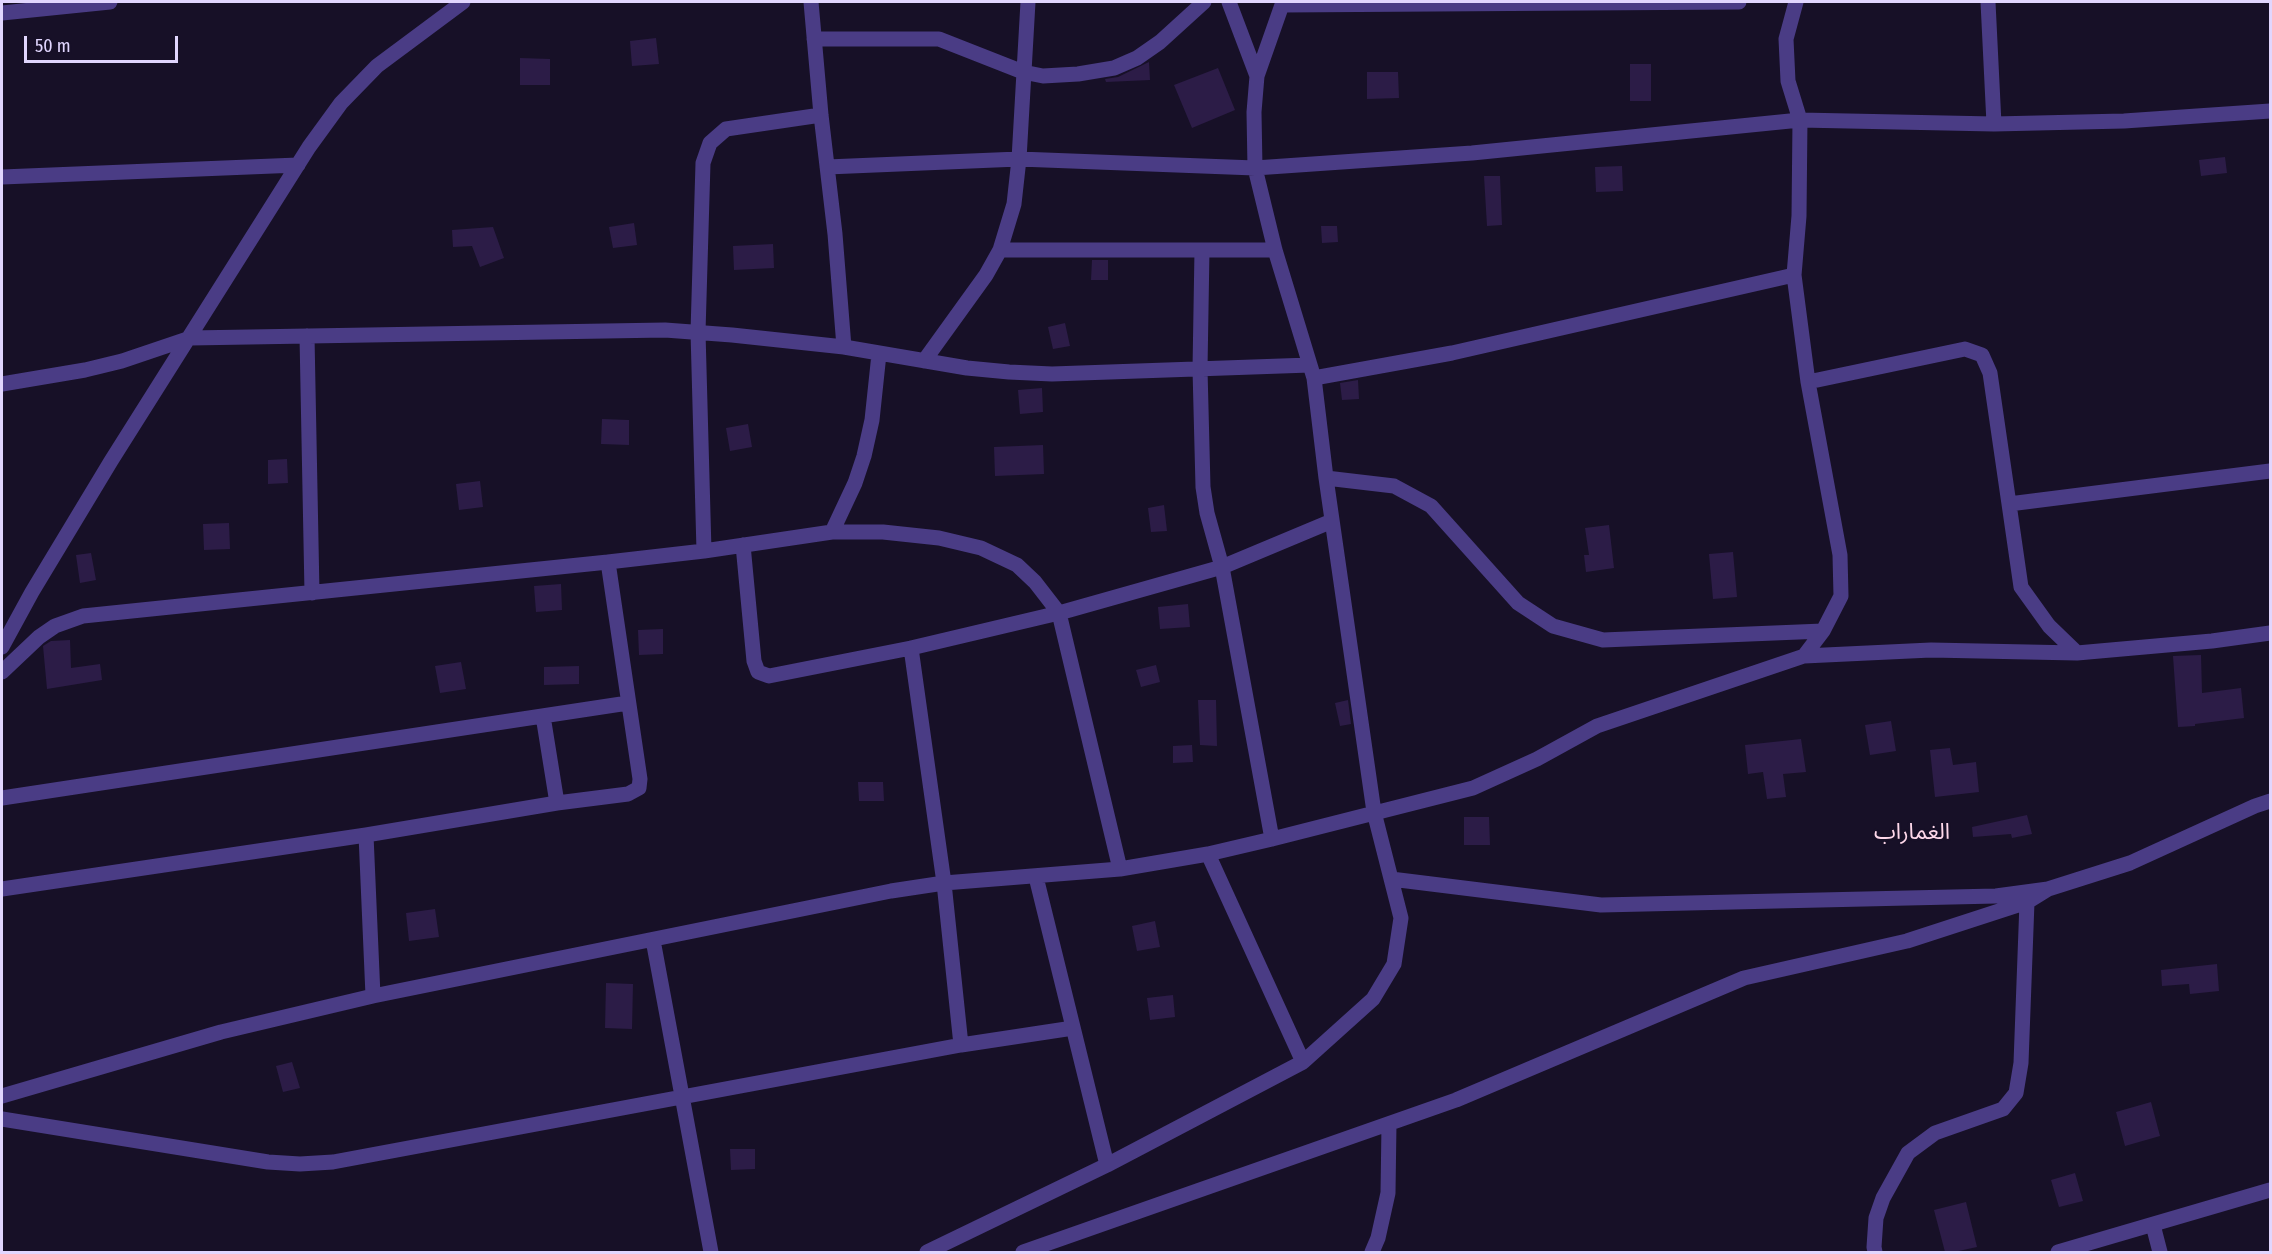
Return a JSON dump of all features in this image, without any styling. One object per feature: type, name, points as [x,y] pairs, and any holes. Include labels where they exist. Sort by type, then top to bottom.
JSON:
[{"type":"street","points":[[2,13],[110,2]]},
{"type":"street","points":[[2,647],[68,531],[298,165],[341,102],[370,74],[463,2]]},
{"type":"street","points":[[811,2],[826,167],[835,234],[844,347]]},
{"type":"street","points":[[924,361],[986,275],[1000,250],[1014,204],[1019,159],[1028,2]]},
{"type":"street","points":[[814,39],[939,39],[1023,72],[1060,75],[1113,68],[1137,58],[1160,42],[1204,2]]},
{"type":"street","points":[[1229,2],[1257,76]]},
{"type":"street","points":[[927,1252],[1107,1165],[1303,1062],[1373,999],[1394,964],[1401,918],[1374,812],[1312,371],[1275,250],[1255,168],[1254,112],[1257,76],[1282,3],[1739,2]]},
{"type":"street","points":[[1796,2],[1786,39],[1788,81],[1800,120],[1799,216],[1794,275],[1808,382],[1840,555],[1841,596],[1823,631],[1803,656]]},
{"type":"street","points":[[1988,2],[1994,124]]},
{"type":"street","points":[[826,167],[1019,159],[1255,168],[1472,153],[1800,120],[1994,124],[2124,121],[2271,111]]},
{"type":"street","points":[[704,551],[698,332],[703,163],[710,142],[726,129],[821,115]]},
{"type":"street","points":[[2,177],[298,165]]},
{"type":"street","points":[[1000,250],[1275,250]]},
{"type":"street","points":[[1202,250],[1200,369],[1203,487],[1207,513],[1222,567],[1272,839]]},
{"type":"street","points":[[2,384],[85,370],[122,361],[189,338],[665,330],[844,347],[967,368],[1052,374],[1200,369],[1312,371],[1452,353],[1794,275]]},
{"type":"street","points":[[307,336],[312,593]]},
{"type":"street","points":[[1808,382],[1965,349],[1982,356],[1990,372],[2021,587],[2049,626],[2077,653]]},
{"type":"street","points":[[832,532],[855,483],[864,456],[872,420],[879,354]]},
{"type":"street","points":[[2009,504],[2271,471]]},
{"type":"street","points":[[1326,478],[1394,486],[1431,506],[1518,603],[1553,626],[1603,640],[1823,631]]},
{"type":"street","points":[[743,545],[754,661],[758,672],[769,676],[911,648],[1059,613],[1222,567],[1332,521]]},
{"type":"street","points":[[2,672],[22,651],[55,626],[83,616],[704,551],[832,532],[883,532],[939,538],[981,548],[1017,565],[1035,582],[1059,613],[1120,869]]},
{"type":"street","points":[[2,889],[628,794],[639,788],[640,778],[608,561]]},
{"type":"street","points":[[2,1096],[221,1032],[373,996],[891,891],[945,883],[1120,869],[1208,854],[1272,839],[1473,788],[1537,759],[1597,726],[1803,656],[1931,650],[2077,653],[2212,642],[2271,633]]},
{"type":"street","points":[[911,648],[945,883],[961,1045]]},
{"type":"street","points":[[2,798],[628,703]]},
{"type":"street","points":[[543,716],[557,803]]},
{"type":"street","points":[[1391,879],[1601,905],[1996,896],[2048,889],[2130,863],[2255,806],[2271,801]]},
{"type":"street","points":[[366,835],[373,996]]},
{"type":"street","points":[[1208,854],[1303,1062]]},
{"type":"street","points":[[1036,877],[1107,1165]]},
{"type":"street","points":[[1023,1252],[1456,1101],[1744,978],[1907,941],[2026,902],[2048,889]]},
{"type":"street","points":[[1875,1252],[1876,1218],[1883,1198],[1908,1154],[1935,1133],[2003,1109],[2016,1093],[2021,1063],[2026,902]]},
{"type":"street","points":[[653,940],[711,1252]]},
{"type":"street","points":[[2,1119],[187,1150],[268,1162],[300,1164],[344,1160],[961,1045],[1073,1028]]},
{"type":"street","points":[[1372,1252],[1378,1238],[1388,1193],[1389,1124]]},
{"type":"street","points":[[2058,1252],[2271,1190]]},
{"type":"street","points":[[2153,1225],[2160,1252]]},
{"type":"building","points":[[656,38],[659,64],[632,66],[630,41]]},
{"type":"building","points":[[520,58],[550,59],[550,85],[520,85]]},
{"type":"building","points":[[1149,62],[1150,80],[1106,82],[1105,79],[1118,77]]},
{"type":"building","points":[[1630,64],[1651,64],[1651,101],[1630,101]]},
{"type":"building","points":[[1218,68],[1235,110],[1192,128],[1174,85]]},
{"type":"building","points":[[1367,72],[1398,72],[1399,98],[1367,99]]},
{"type":"building","points":[[2225,157],[2227,173],[2201,176],[2199,160]]},
{"type":"building","points":[[1622,166],[1623,191],[1596,192],[1595,167]]},
{"type":"building","points":[[1484,176],[1500,176],[1502,225],[1487,226]]},
{"type":"building","points":[[634,223],[637,245],[613,248],[609,227]]},
{"type":"building","points":[[1321,226],[1337,226],[1338,242],[1322,243]]},
{"type":"building","points":[[493,227],[504,258],[480,267],[472,246],[453,247],[452,230]]},
{"type":"building","points":[[773,244],[774,268],[734,270],[733,246]]},
{"type":"building","points":[[1092,260],[1108,260],[1108,280],[1091,280]]},
{"type":"building","points":[[1065,323],[1070,346],[1053,349],[1048,327]]},
{"type":"building","points":[[1358,380],[1359,399],[1342,400],[1340,383]]},
{"type":"building","points":[[1042,388],[1043,412],[1020,414],[1018,390]]},
{"type":"building","points":[[602,419],[629,420],[629,445],[601,444]]},
{"type":"building","points":[[748,424],[752,447],[730,451],[726,428]]},
{"type":"building","points":[[1043,445],[1044,474],[995,476],[994,447]]},
{"type":"building","points":[[287,459],[288,483],[268,484],[268,460]]},
{"type":"building","points":[[480,481],[483,507],[459,510],[456,484]]},
{"type":"building","points":[[1164,505],[1167,531],[1151,532],[1148,508]]},
{"type":"building","points":[[229,523],[230,549],[204,550],[203,524]]},
{"type":"building","points":[[1609,525],[1614,568],[1586,572],[1584,555],[1589,555],[1585,528]]},
{"type":"building","points":[[1733,552],[1737,597],[1713,599],[1709,554]]},
{"type":"building","points":[[91,553],[96,580],[80,583],[76,555]]},
{"type":"building","points":[[561,584],[562,610],[536,612],[534,586]]},
{"type":"building","points":[[1188,604],[1190,627],[1160,629],[1158,607]]},
{"type":"building","points":[[663,629],[663,654],[639,655],[638,630]]},
{"type":"building","points":[[70,640],[71,668],[100,664],[102,680],[47,689],[43,646],[51,641]]},
{"type":"building","points":[[2201,655],[2202,693],[2241,688],[2244,718],[2178,727],[2173,656]]},
{"type":"building","points":[[461,662],[466,689],[440,693],[435,666]]},
{"type":"building","points":[[1156,665],[1160,682],[1141,687],[1136,670]]},
{"type":"building","points":[[579,666],[579,684],[544,685],[544,667]]},
{"type":"building","points":[[1198,700],[1216,700],[1217,746],[1200,745]]},
{"type":"building","points":[[1348,700],[1351,724],[1340,726],[1335,703]]},
{"type":"building","points":[[1891,721],[1896,751],[1870,755],[1865,725]]},
{"type":"building","points":[[1801,739],[1806,772],[1783,774],[1786,797],[1767,799],[1763,772],[1748,774],[1745,745]]},
{"type":"building","points":[[1192,745],[1193,762],[1173,763],[1173,746]]},
{"type":"building","points":[[1950,748],[1953,765],[1976,762],[1979,792],[1935,797],[1930,750]]},
{"type":"building","points":[[858,782],[883,782],[884,801],[859,801]]},
{"type":"building","points":[[2027,815],[2032,834],[2012,838],[2011,834],[1973,837],[1972,827]]},
{"type":"building","points":[[1464,817],[1489,817],[1490,845],[1464,845]]},
{"type":"building","points":[[435,909],[439,937],[409,941],[406,913]]},
{"type":"building","points":[[1155,921],[1160,947],[1137,951],[1132,926]]},
{"type":"building","points":[[2217,964],[2219,991],[2190,994],[2189,984],[2162,986],[2161,970]]},
{"type":"building","points":[[606,983],[633,984],[632,1029],[605,1028]]},
{"type":"building","points":[[1173,995],[1175,1017],[1150,1020],[1147,998]]},
{"type":"building","points":[[292,1062],[300,1088],[283,1092],[276,1066]]},
{"type":"building","points":[[2151,1102],[2160,1136],[2125,1146],[2116,1112]]},
{"type":"building","points":[[730,1149],[755,1149],[755,1169],[731,1170]]},
{"type":"building","points":[[2075,1173],[2083,1201],[2059,1207],[2051,1180]]},
{"type":"building","points":[[1966,1202],[1977,1247],[1945,1252],[1934,1210]]},
{"type":"district","name":"الغماراب","points":[[1912,833]]}]
